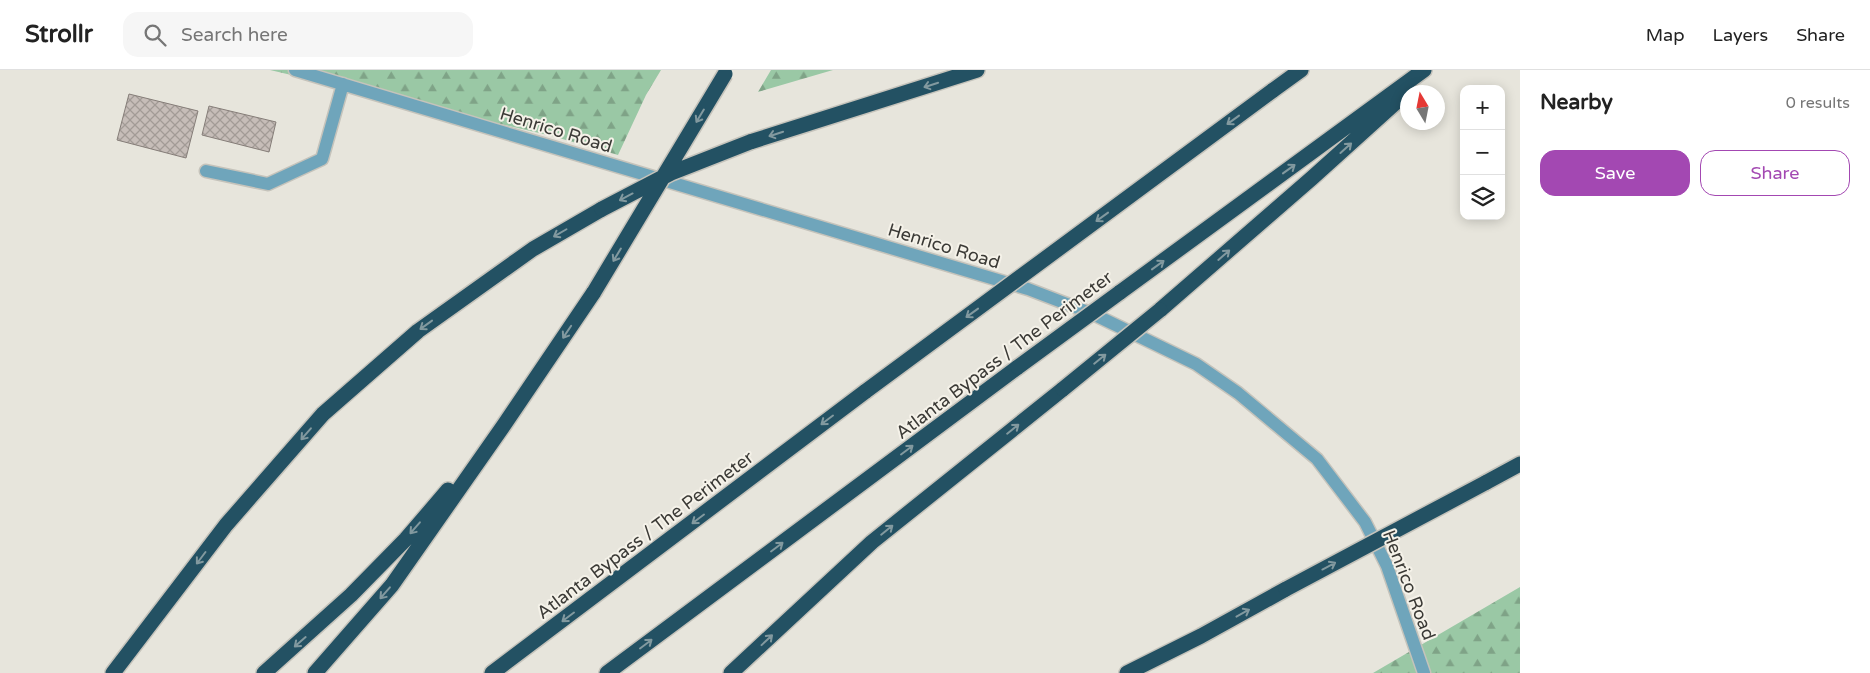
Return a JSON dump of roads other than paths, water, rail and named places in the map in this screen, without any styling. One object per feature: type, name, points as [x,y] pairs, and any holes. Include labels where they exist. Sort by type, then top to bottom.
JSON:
[{"type":"highway","points":[[113,673],[226,525],[323,414],[418,331],[533,249],[602,209],[671,173],[750,142],[977,70]]},
{"type":"highway","name":"Atlanta Bypass / The Perimeter","points":[[492,673],[866,391],[1301,70]]},
{"type":"highway","name":"Atlanta Bypass / The Perimeter","points":[[607,673],[1018,367],[1424,70]]},
{"type":"highway","points":[[731,673],[872,542],[1160,310],[1312,178],[1431,70]]},
{"type":"highway","points":[[315,673],[392,585],[504,425],[594,292],[727,72]]},
{"type":"highway","points":[[264,673],[351,594],[406,539],[504,425]]},
{"type":"highway","points":[[1127,673],[1202,636],[1520,464]]},
{"type":"highway","points":[[1146,673],[1202,636]]},
{"type":"street","name":"Henrico Road","points":[[295,70],[1028,289],[1093,314],[1196,364],[1238,393],[1317,459],[1365,522],[1387,566],[1424,673]]},
{"type":"street","points":[[206,170],[268,184],[322,158],[343,84]]}]
